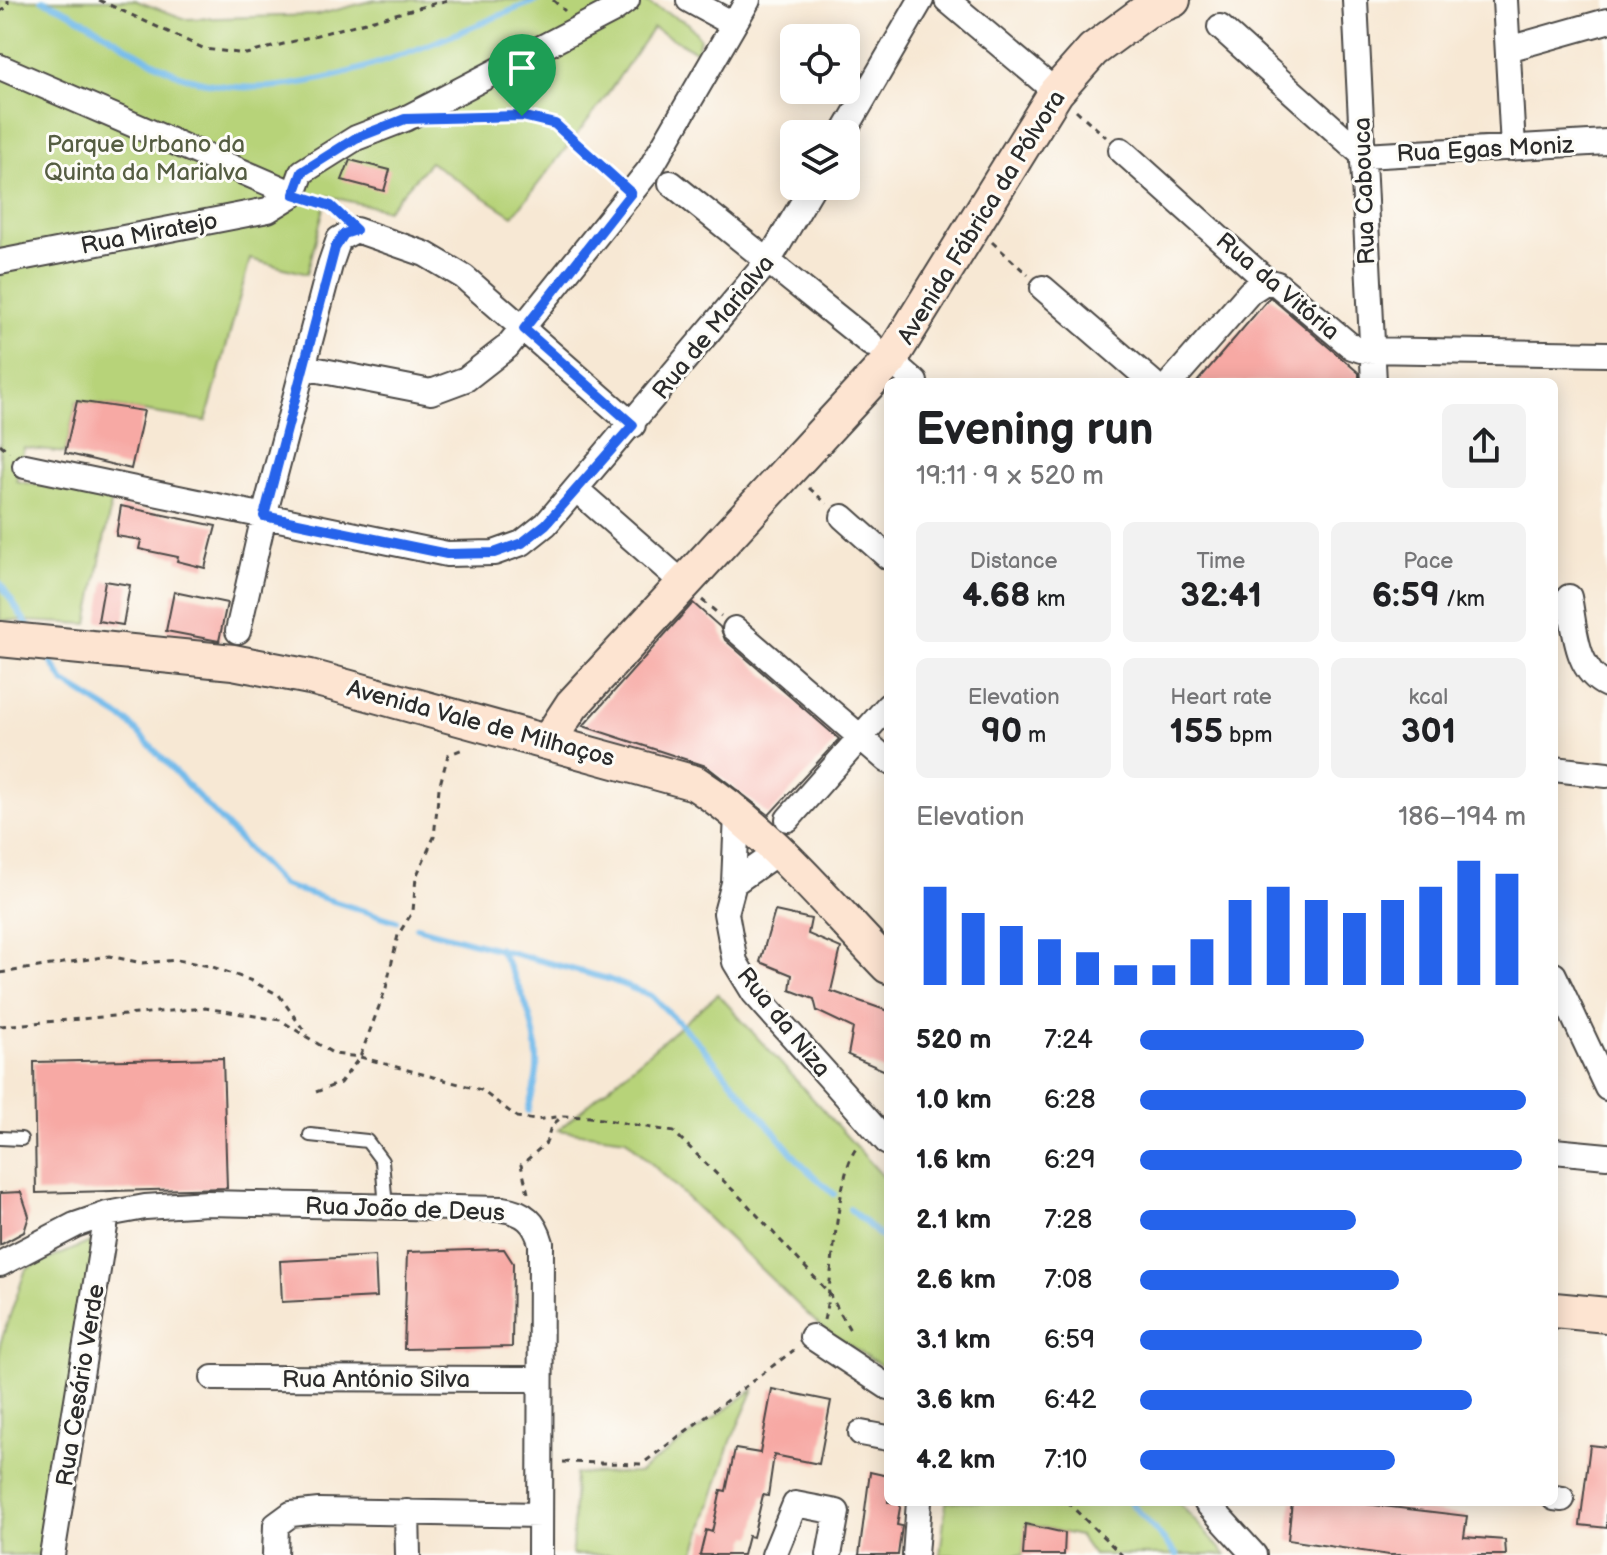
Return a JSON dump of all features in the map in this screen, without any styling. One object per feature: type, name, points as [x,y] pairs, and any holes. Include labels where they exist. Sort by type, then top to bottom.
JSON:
[{"type":"street","points":[[0,67],[294,194],[302,172],[356,138],[419,112],[612,11],[627,0]]},
{"type":"street","points":[[689,0],[733,24]]},
{"type":"street","points":[[303,367],[431,392],[466,379],[524,329],[650,169],[748,0]]},
{"type":"street","points":[[851,120],[921,0]]},
{"type":"street","points":[[947,0],[1056,92]]},
{"type":"street","name":"Avenida Fábrica da Pólvora","points":[[549,740],[572,705],[892,362],[1056,92],[1093,50],[1146,11],[1173,0]]},
{"type":"street","name":"Rua Cabouca","points":[[1355,0],[1374,378]]},
{"type":"street","points":[[1505,0],[1513,148]]},
{"type":"street","points":[[1508,49],[1607,21]]},
{"type":"street","points":[[1220,27],[1364,156]]},
{"type":"street","name":"Rua Egas Moniz","points":[[1364,156],[1607,142]]},
{"type":"street","name":"Rua da Vitória","points":[[1121,150],[1267,281],[1277,284],[1352,347],[1372,351],[1607,354]]},
{"type":"street","points":[[671,183],[892,362]]},
{"type":"street","name":"Rua Miratejo","points":[[0,262],[268,210],[294,194]]},
{"type":"street","name":"Rua de Marialva","points":[[25,466],[447,554],[480,556],[508,549],[534,535],[633,425],[769,260],[805,200]]},
{"type":"street","points":[[238,631],[303,367],[335,248],[344,234],[356,230],[445,264],[633,425]]},
{"type":"street","points":[[1175,378],[1250,292],[1267,281]]},
{"type":"street","points":[[1043,288],[1147,378]]},
{"type":"street","points":[[577,490],[684,584]]},
{"type":"street","points":[[843,517],[884,553]]},
{"type":"street","points":[[1569,597],[1581,658],[1594,678],[1607,685]]},
{"type":"street","points":[[735,629],[884,758]]},
{"type":"street","name":"Avenida Vale de Milhaços","points":[[0,639],[233,662],[310,677],[549,740],[695,783],[737,814],[778,852],[884,962]]},
{"type":"street","points":[[788,819],[884,711]]},
{"type":"street","points":[[1558,769],[1607,775]]},
{"type":"street","name":"Rua da Niza","points":[[737,814],[734,883],[726,913],[727,931],[742,977],[882,1136]]},
{"type":"street","points":[[734,883],[778,852]]},
{"type":"street","points":[[1558,988],[1607,1088]]},
{"type":"street","points":[[1558,1151],[1607,1156]]},
{"type":"street","name":"Rua João de Deus","points":[[0,1264],[53,1235],[107,1214],[207,1203],[513,1210],[532,1222],[541,1243],[540,1555]]},
{"type":"street","name":"Rua Cesário Verde","points":[[52,1555],[107,1214]]},
{"type":"street","points":[[1558,1310],[1607,1315]]},
{"type":"street","points":[[812,1337],[884,1384]]},
{"type":"street","name":"Rua António Silva","points":[[213,1378],[539,1379]]},
{"type":"street","points":[[861,1433],[884,1437]]},
{"type":"street","points":[[774,1555],[795,1504],[837,1512],[829,1555]]},
{"type":"street","points":[[915,1555],[919,1506]]},
{"type":"street","points":[[1210,1506],[1254,1555]]},
{"type":"street","points":[[275,1555],[276,1525],[291,1514],[407,1512],[540,1515]]},
{"type":"street","points":[[407,1512],[408,1555]]},
{"type":"lane","points":[[310,1135],[367,1141],[382,1161],[386,1207]]},
{"type":"lane","points":[[0,1138],[21,1139]]},
{"type":"path","points":[[99,0],[205,49],[246,54],[448,0]]},
{"type":"path","points":[[0,11],[8,7],[8,1]]},
{"type":"path","points":[[1056,92],[1121,150]]},
{"type":"path","points":[[452,119],[522,116],[555,124],[631,193]]},
{"type":"path","points":[[294,194],[331,206],[356,230]]},
{"type":"path","points":[[975,227],[1043,288]]},
{"type":"path","points":[[788,470],[843,517]]},
{"type":"path","points":[[684,584],[735,629]]},
{"type":"path","points":[[316,1092],[340,1083],[360,1057],[386,988],[398,935],[413,911],[416,877],[434,837],[439,788],[448,755],[464,751],[484,723]]},
{"type":"path","points":[[0,973],[109,956],[142,963],[177,960],[210,966],[252,981],[279,995],[308,1037]]},
{"type":"path","points":[[0,1026],[205,1008],[280,1020],[334,1054],[360,1057],[481,1090],[517,1117],[535,1120],[563,1116],[674,1132],[746,1203],[829,1293],[851,1332]]},
{"type":"path","points":[[531,1204],[521,1165],[546,1143],[551,1126],[563,1116]]},
{"type":"path","points":[[539,1461],[642,1464],[812,1337],[825,1319],[846,1175],[853,1151],[882,1136]]},
{"type":"path","points":[[1071,1506],[1122,1555]]},
{"type":"green space","name":"Parque Urbano da Quinta da Marialva","points":[[0,0],[134,0],[186,19],[317,15],[375,0],[641,0],[688,23],[700,38],[697,52],[653,28],[599,106],[513,216],[430,162],[387,210],[327,196],[307,274],[250,259],[206,421],[77,401],[65,453],[24,448],[16,481],[112,499],[88,624],[0,620]]},
{"type":"green space","points":[[718,994],[884,1178],[884,1367],[820,1326],[626,1139],[558,1130]]},
{"type":"green space","points":[[107,1235],[47,1555],[0,1555],[0,1344],[26,1269]]},
{"type":"green space","points":[[754,1389],[731,1441],[694,1555],[572,1555],[575,1474],[638,1473]]},
{"type":"green space","points":[[946,1506],[1182,1506],[1226,1555],[1093,1555],[1079,1536],[1026,1524],[1023,1555],[940,1555]]},
{"type":"building","points":[[350,160],[390,170],[384,191],[342,180]]},
{"type":"building","points":[[1270,297],[1359,373],[1359,378],[1200,378]]},
{"type":"building","points":[[77,401],[144,411],[131,469],[65,453]]},
{"type":"building","points":[[121,506],[216,526],[205,568],[177,561],[178,557],[139,549],[141,540],[116,536]]},
{"type":"building","points":[[105,581],[130,585],[123,625],[98,621]]},
{"type":"building","points":[[174,592],[227,603],[219,641],[166,631]]},
{"type":"building","points":[[693,603],[720,627],[725,640],[839,739],[769,815],[706,766],[583,726]]},
{"type":"building","points":[[775,911],[811,919],[808,934],[841,948],[831,991],[884,1010],[884,1070],[848,1055],[853,1028],[817,1011],[814,999],[790,990],[792,975],[760,962]]},
{"type":"building","points":[[223,1058],[227,1188],[36,1193],[34,1062]]},
{"type":"building","points":[[21,1192],[29,1216],[24,1232],[0,1245],[0,1193]]},
{"type":"building","points":[[504,1249],[513,1263],[512,1347],[404,1349],[407,1252]]},
{"type":"building","points":[[375,1256],[377,1297],[282,1302],[280,1261]]},
{"type":"building","points":[[772,1389],[831,1401],[819,1464],[774,1455],[768,1496],[763,1495],[753,1537],[748,1536],[743,1555],[700,1555],[706,1530],[712,1532],[721,1490],[726,1491],[735,1449],[760,1453]]},
{"type":"building","points":[[1590,1445],[1607,1447],[1607,1528],[1580,1525]]},
{"type":"building","points":[[870,1472],[884,1475],[884,1506],[900,1506],[897,1525],[902,1526],[898,1555],[859,1555]]},
{"type":"building","points":[[1292,1506],[1383,1506],[1467,1516],[1464,1537],[1505,1540],[1506,1555],[1389,1555],[1288,1540]]},
{"type":"building","points":[[1025,1524],[1065,1533],[1064,1555],[1023,1555]]},
{"type":"waterway","points":[[42,0],[171,71],[214,85],[260,87],[308,82],[357,70],[538,0]]},
{"type":"waterway","points":[[0,583],[28,626]]},
{"type":"waterway","points":[[50,660],[64,682],[128,722],[282,885],[396,921]]},
{"type":"waterway","points":[[416,927],[608,979],[652,996],[700,1044],[804,1167],[834,1194]]},
{"type":"waterway","points":[[498,948],[520,990],[535,1037],[537,1073],[528,1111]]},
{"type":"waterway","points":[[850,1209],[884,1239]]},
{"type":"waterway","points":[[1134,1506],[1177,1555]]},
{"type":"route","points":[[522,116],[555,124],[631,193],[524,329],[633,425],[546,524],[522,543],[494,553],[480,556],[447,554],[264,516],[335,248],[344,234],[356,230],[331,206],[294,194],[302,172],[356,138],[405,119],[522,116]]}]
